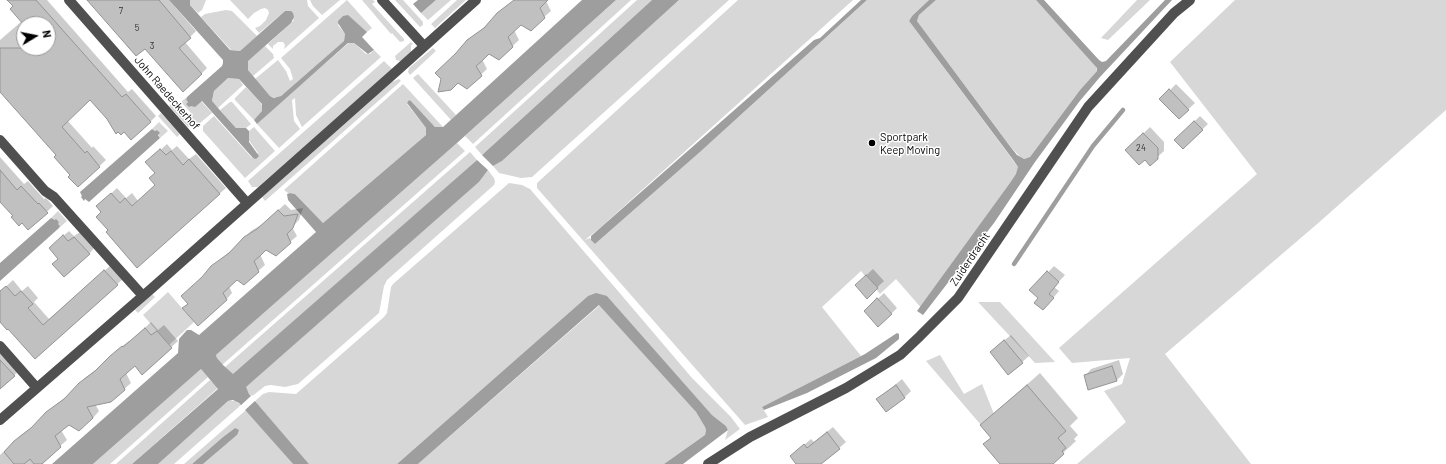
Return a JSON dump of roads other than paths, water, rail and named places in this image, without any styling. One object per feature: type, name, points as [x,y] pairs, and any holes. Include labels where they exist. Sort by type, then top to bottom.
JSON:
[{"type":"street","name":"John Raedeckerhof","points":[[69,0],[247,203]]},
{"type":"street","points":[[382,0],[424,46]]},
{"type":"street","points":[[0,420],[476,0]]},
{"type":"street","name":"Zuiderdracht","points":[[708,464],[750,437],[846,388],[900,355],[958,298],[1088,107],[1174,13],[1190,0]]},
{"type":"street","points":[[0,140],[45,191],[54,197],[142,296]]},
{"type":"street","points":[[0,346],[36,387]]},
{"type":"waterway","points":[[1014,264],[1093,146],[1123,110]]},
{"type":"place","name":"Sportpark Keep Moving","points":[[872,143]]}]
